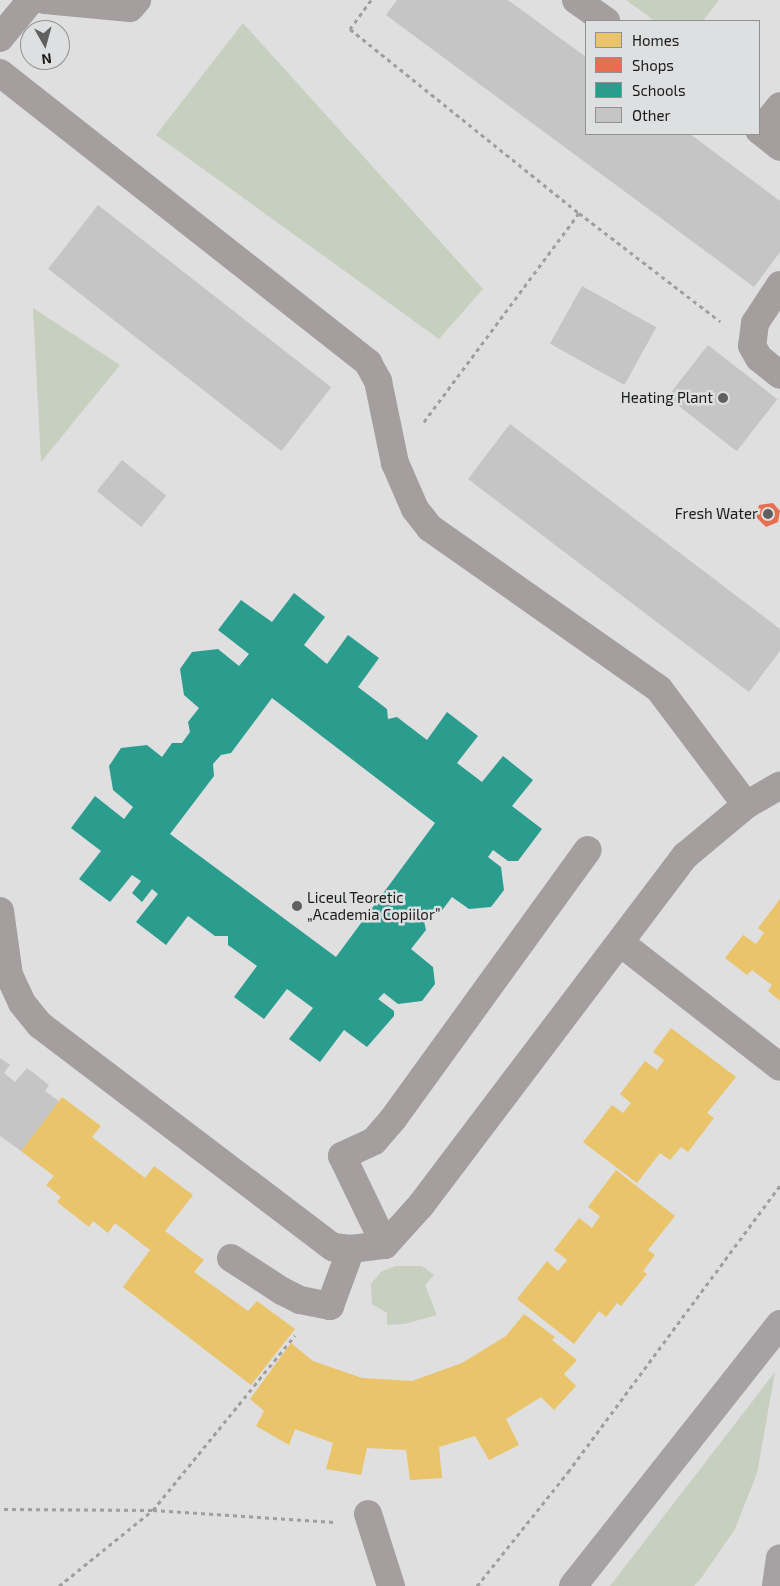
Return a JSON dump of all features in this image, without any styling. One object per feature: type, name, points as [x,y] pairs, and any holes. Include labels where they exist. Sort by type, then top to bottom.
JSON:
[{"type":"main road","points":[[573,1586],[780,1324]]},
{"type":"main road","points":[[776,1586],[780,1558]]},
{"type":"lane","points":[[0,38],[31,0]]},
{"type":"lane","points":[[45,0],[130,8],[137,0]]},
{"type":"lane","points":[[576,0],[605,20]]},
{"type":"lane","points":[[0,73],[368,363],[378,381],[395,463],[416,509],[430,528],[660,689],[746,805]]},
{"type":"lane","points":[[766,136],[780,106]]},
{"type":"lane","points":[[780,285],[755,323],[752,346],[759,358],[780,375]]},
{"type":"lane","points":[[0,912],[9,975],[22,1002],[40,1025],[333,1247],[351,1249],[385,1245],[421,1205],[622,944],[686,856],[746,805],[780,786]]},
{"type":"lane","points":[[385,1245],[342,1156],[374,1141],[393,1119],[588,850]]},
{"type":"lane","points":[[622,944],[780,1067]]},
{"type":"lane","points":[[231,1258],[282,1291],[300,1300],[330,1306],[351,1249]]},
{"type":"lane","points":[[368,1514],[391,1586]]},
{"type":"path","points":[[372,0],[350,29],[579,213],[752,346]]},
{"type":"path","points":[[451,384],[579,213]]},
{"type":"path","points":[[477,1586],[568,1472],[780,1185]]},
{"type":"path","points":[[60,1586],[152,1510],[290,1339],[330,1306]]},
{"type":"path","points":[[4,1508],[152,1510],[341,1522]]},
{"type":"green space","points":[[626,0],[719,0],[704,20],[654,20]]},
{"type":"green space","points":[[243,23],[483,289],[439,339],[156,135]]},
{"type":"green space","points":[[33,308],[120,365],[41,462]]},
{"type":"green space","points":[[395,1266],[422,1266],[434,1275],[425,1285],[437,1315],[404,1324],[387,1325],[387,1313],[372,1304],[371,1284],[381,1272]]},
{"type":"green space","points":[[775,1372],[757,1473],[735,1529],[702,1577],[694,1586],[610,1586]]},
{"type":"building: Homes","points":[[780,899],[780,1001],[768,991],[772,985],[752,970],[747,975],[725,958],[743,935],[756,944],[764,933],[758,928]]},
{"type":"building: Homes","points":[[671,1028],[736,1077],[707,1113],[714,1118],[688,1152],[681,1147],[670,1160],[660,1153],[637,1183],[583,1142],[612,1105],[623,1113],[631,1103],[620,1094],[645,1061],[657,1070],[664,1060],[653,1052]]},
{"type":"building: Homes","points":[[62,1097],[101,1126],[92,1137],[145,1178],[154,1166],[193,1195],[165,1231],[204,1260],[194,1272],[248,1311],[257,1301],[295,1329],[251,1385],[123,1287],[150,1250],[115,1223],[108,1233],[93,1221],[89,1227],[57,1202],[61,1197],[46,1185],[54,1176],[21,1151]]},
{"type":"building: Homes","points":[[616,1170],[675,1216],[648,1250],[655,1255],[643,1271],[647,1274],[621,1306],[617,1303],[606,1317],[599,1311],[574,1344],[517,1299],[547,1261],[558,1271],[567,1260],[554,1250],[579,1218],[592,1228],[600,1216],[588,1207]]},
{"type":"building: Homes","points":[[524,1314],[555,1337],[552,1340],[577,1360],[564,1374],[576,1386],[554,1410],[541,1397],[506,1419],[519,1445],[489,1460],[475,1436],[439,1447],[442,1478],[410,1480],[406,1450],[367,1448],[361,1475],[326,1469],[333,1443],[295,1429],[289,1445],[256,1426],[264,1411],[250,1399],[291,1343],[313,1361],[362,1378],[412,1381],[462,1363],[506,1336]]},
{"type":"building: Shops","name":"Fresh Water","points":[[773,503],[780,511],[778,522],[766,527],[756,517],[759,505]]},
{"type":"building: Schools","points":[[294,593],[325,617],[304,645],[327,664],[348,635],[379,658],[358,687],[387,709],[388,719],[397,717],[427,740],[447,712],[478,736],[457,763],[482,782],[503,756],[533,780],[512,806],[542,829],[518,861],[508,861],[493,850],[488,857],[501,867],[504,890],[491,907],[469,909],[452,897],[440,913],[430,914],[424,921],[426,930],[411,949],[433,967],[435,984],[422,1001],[398,1004],[384,993],[378,999],[394,1011],[394,1016],[367,1047],[344,1030],[320,1062],[289,1039],[313,1008],[287,989],[264,1019],[234,997],[257,966],[228,945],[228,936],[215,936],[188,916],[166,945],[136,922],[158,894],[152,889],[142,902],[132,893],[141,881],[132,875],[110,902],[79,879],[101,851],[71,828],[95,796],[124,819],[133,807],[113,790],[109,766],[121,748],[147,745],[162,757],[172,743],[182,743],[190,732],[188,722],[199,708],[184,695],[180,669],[192,652],[218,649],[239,666],[249,654],[218,630],[241,600],[272,622]],"holes":[[[272,698],[435,823],[336,957],[170,834],[214,776],[213,764],[221,755],[231,753]]]},
{"type":"building: Other","points":[[397,0],[508,0],[585,56],[585,135],[691,135],[780,201],[780,252],[754,287],[386,15]]},
{"type":"building: Other","points":[[98,205],[331,387],[281,451],[48,269]]},
{"type":"building: Other","points":[[582,286],[656,327],[624,385],[550,344]]},
{"type":"building: Other","name":"Heating Plant","points":[[708,345],[777,399],[737,451],[667,397]]},
{"type":"building: Other","points":[[510,424],[780,629],[780,651],[749,692],[468,479]]},
{"type":"building: Other","points":[[122,460],[166,496],[141,527],[97,491]]},
{"type":"building: Other","points":[[0,1058],[10,1065],[4,1073],[15,1082],[27,1068],[49,1085],[45,1091],[59,1101],[21,1151],[0,1136]]},
{"type":"place","name":"Heating Plant","points":[[723,398]]},
{"type":"place","name":"Fresh Water","points":[[768,514]]},
{"type":"place","name":"Liceul Teoretic „Academia Copiilor”","points":[[297,906]]}]
